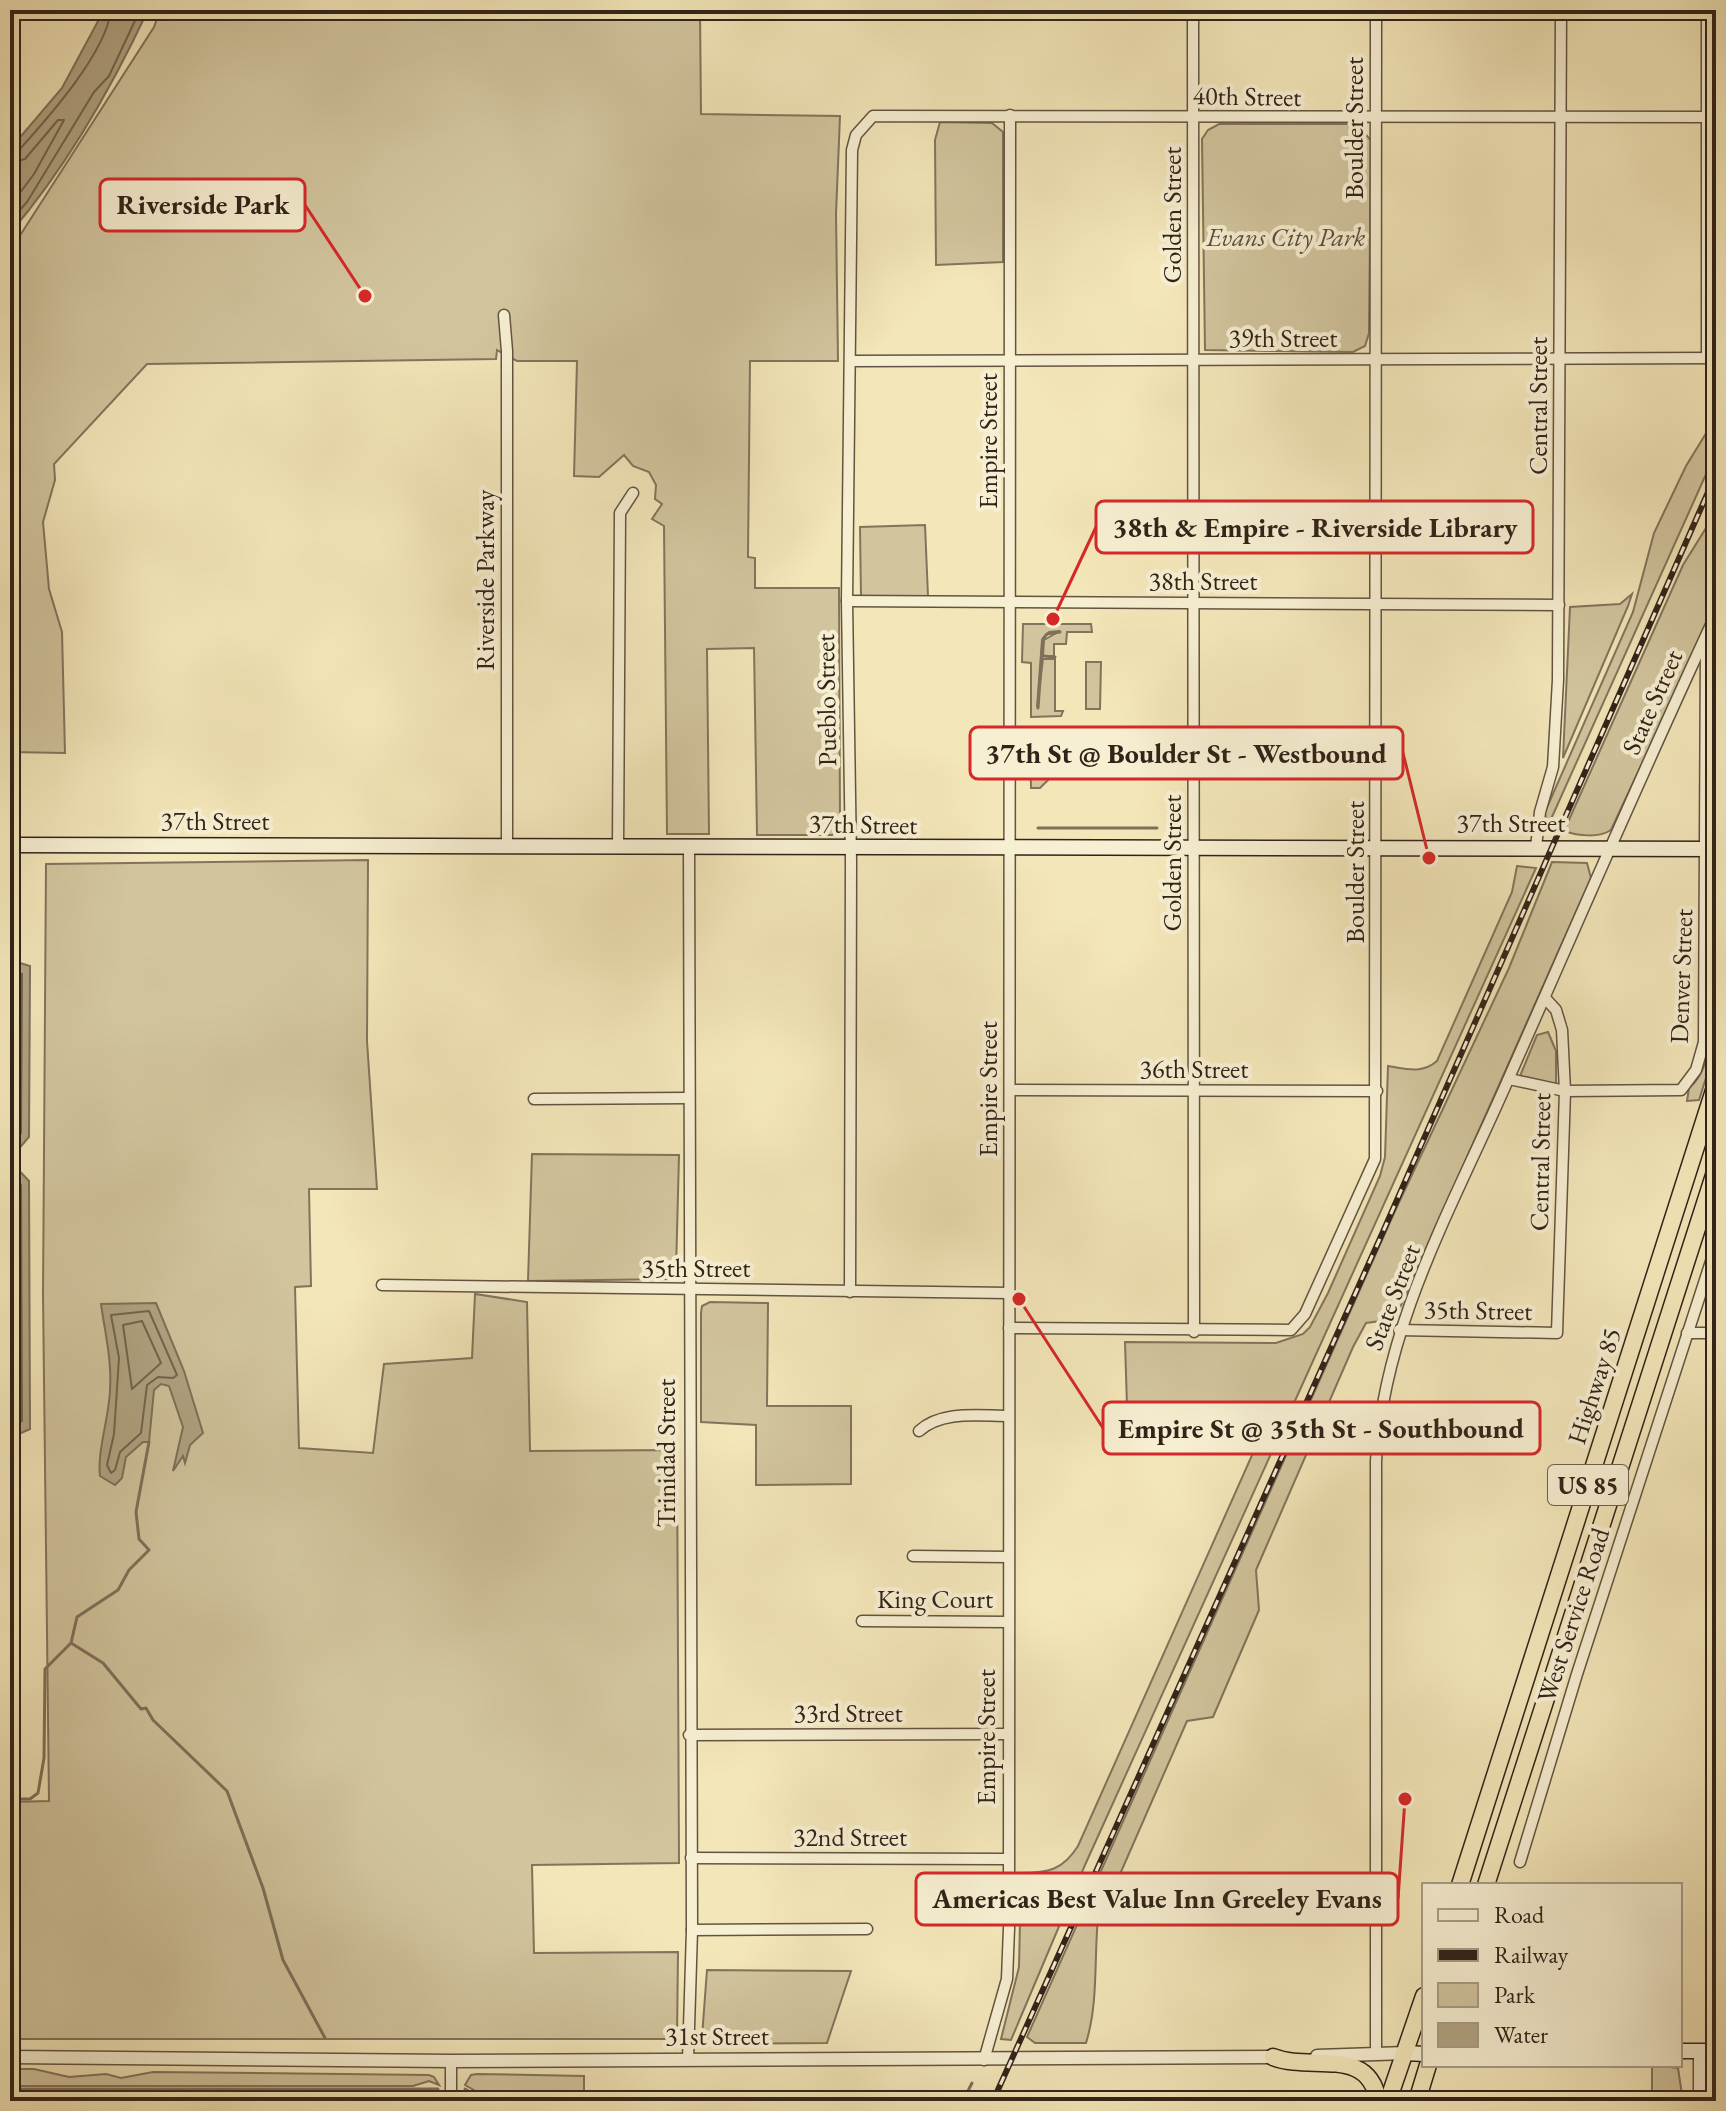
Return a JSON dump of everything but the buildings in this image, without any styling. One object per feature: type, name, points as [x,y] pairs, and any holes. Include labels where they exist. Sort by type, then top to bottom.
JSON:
[{"type":"highway","name":"Highway 85","points":[[1461,1883],[1716,1084]]},
{"type":"highway","name":"Highway 85","points":[[1487,1883],[1716,1169]]},
{"type":"highway","points":[[1388,2101],[1422,2002]]},
{"type":"highway","points":[[1273,2057],[1288,2063],[1342,2062],[1357,2067],[1376,2088],[1378,2101]]},
{"type":"highway","points":[[1417,2101],[1427,2067]]},
{"type":"main road","name":"37th Street","points":[[10,845],[1712,849]]},
{"type":"main road","points":[[1682,2051],[1716,2051]]},
{"type":"main road","name":"31st Street","points":[[1406,2053],[1422,2054]]},
{"type":"street","name":"Golden Street","points":[[1193,10],[1194,1332]]},
{"type":"street","name":"Boulder Street","points":[[1194,1332],[1291,1330],[1305,1314],[1375,1159],[1378,604],[1376,10]]},
{"type":"street","name":"Central Street","points":[[1536,847],[1540,812],[1553,767],[1559,605],[1561,10]]},
{"type":"street","points":[[1707,10],[1711,117],[1712,358]]},
{"type":"street","name":"Empire Street","points":[[984,2060],[1007,1979],[1011,1090],[1010,115]]},
{"type":"street","name":"40th Street","points":[[873,116],[1711,117]]},
{"type":"street","name":"Pueblo Street","points":[[850,1292],[851,847],[847,601],[852,150],[856,135],[873,116]]},
{"type":"street","name":"Riverside Parkway","points":[[504,315],[507,351],[507,845]]},
{"type":"street","name":"39th Street","points":[[851,361],[1712,358]]},
{"type":"street","points":[[618,846],[620,513],[633,493]]},
{"type":"street","name":"38th Street","points":[[847,601],[1559,605]]},
{"type":"street","name":"State Street","points":[[1376,2054],[1376,1461],[1380,1412],[1399,1330],[1716,614]]},
{"type":"street","name":"Denver Street","points":[[1565,1091],[1681,1090],[1693,1077],[1704,1042],[1712,849],[1706,636]]},
{"type":"street","name":"Trinidad Street","points":[[688,2060],[692,1930],[689,1735],[689,846]]},
{"type":"street","name":"Central Street","points":[[1545,998],[1556,1010],[1562,1030],[1565,1091],[1557,1333]]},
{"type":"street","points":[[1509,1079],[1565,1091]]},
{"type":"street","name":"36th Street","points":[[1011,1090],[1377,1091]]},
{"type":"street","points":[[534,1099],[689,1098]]},
{"type":"street","name":"West Service Road","points":[[1520,1862],[1716,1246]]},
{"type":"street","name":"35th Street","points":[[382,1285],[1010,1293]]},
{"type":"street","points":[[1009,1328],[1194,1332]]},
{"type":"street","name":"35th Street","points":[[1399,1330],[1557,1333]]},
{"type":"street","points":[[1687,1333],[1716,1333]]},
{"type":"street","points":[[919,1431],[928,1422],[954,1416],[1008,1416]]},
{"type":"street","name":"King Court","points":[[913,1556],[1008,1557]]},
{"type":"street","name":"King Court","points":[[862,1621],[1008,1622]]},
{"type":"street","name":"33rd Street","points":[[689,1735],[1008,1734]]},
{"type":"street","name":"32nd Street","points":[[691,1858],[1008,1859]]},
{"type":"street","points":[[692,1930],[867,1929]]},
{"type":"street","points":[[1700,2051],[1700,2101]]},
{"type":"street","name":"31st Street","points":[[10,2057],[451,2061],[984,2060],[1406,2053]]},
{"type":"street","points":[[451,2061],[451,2101]]},
{"type":"green space","points":[[160,10],[700,10],[701,114],[840,116],[836,214],[838,361],[750,361],[748,557],[755,558],[755,588],[839,588],[840,825],[832,835],[757,835],[754,648],[707,649],[709,834],[667,834],[664,526],[652,519],[662,504],[655,499],[656,485],[649,472],[633,466],[624,455],[599,477],[574,476],[577,361],[517,361],[497,350],[496,359],[147,364],[54,464],[55,480],[43,522],[49,589],[62,632],[65,753],[10,752],[10,251],[154,27]]},
{"type":"green space","points":[[940,122],[992,123],[1003,132],[1003,262],[936,265],[935,140]]},
{"type":"green space","name":"Evans City Park","points":[[1219,124],[1358,124],[1371,141],[1369,333],[1365,346],[1353,352],[1205,350],[1202,139],[1208,130]]},
{"type":"green space","points":[[1716,417],[1716,452],[1547,828],[1545,812],[1633,612],[1654,533],[1686,466]]},
{"type":"green space","points":[[1716,512],[1716,605],[1611,830],[1588,835],[1564,831],[1683,565]]},
{"type":"green space","points":[[925,525],[928,596],[861,597],[860,527]]},
{"type":"green space","points":[[1632,594],[1563,758],[1570,607],[1620,604]]},
{"type":"green space","points":[[1023,624],[1091,624],[1092,632],[1067,632],[1066,644],[1054,644],[1054,656],[1043,656],[1044,640],[1060,631],[1049,632],[1042,640],[1037,707],[1043,659],[1055,659],[1055,711],[1063,711],[1061,716],[1031,717],[1031,663],[1022,662]]},
{"type":"green space","points":[[1086,662],[1101,662],[1100,709],[1086,709]]},
{"type":"green space","points":[[1030,736],[1047,736],[1048,740],[1035,744],[1038,780],[1039,750],[1048,742],[1048,780],[1040,788],[1031,788]]},
{"type":"green space","points":[[368,860],[367,1041],[377,1189],[309,1189],[311,1286],[295,1287],[299,1448],[373,1453],[384,1364],[472,1358],[475,1294],[527,1302],[530,1451],[677,1450],[679,1863],[532,1865],[534,1953],[678,1952],[677,2039],[10,2039],[10,1802],[49,1801],[43,1295],[46,864]]},
{"type":"green space","points":[[1552,862],[1587,863],[1591,878],[1395,1319],[1366,1323],[1353,1347],[1256,1570],[1259,1610],[1213,1717],[1187,1721],[1117,1881],[1104,1883],[1098,1923],[1094,2004],[1086,2043],[1035,2043],[1027,2037],[1395,1211],[1509,968]]},
{"type":"green space","points":[[1517,866],[1536,868],[1085,1865],[1011,2040],[1001,2039],[1019,1967],[1021,1873],[1054,1868],[1067,1860],[1078,1846],[1253,1453],[1195,1454],[1195,1404],[1127,1406],[1125,1342],[1276,1343],[1303,1334],[1310,1327],[1380,1176],[1385,1157],[1388,1066],[1420,1069],[1437,1061],[1512,892]]},
{"type":"green space","points":[[1716,900],[1717,972],[1716,988]]},
{"type":"green space","points":[[1716,988],[1716,1046],[1699,1100],[1687,1101],[1689,1088],[1700,1074],[1708,1053]]},
{"type":"green space","points":[[1548,1032],[1556,1051],[1556,1084],[1520,1076],[1537,1035]]},
{"type":"green space","points":[[532,1154],[679,1155],[676,1271],[672,1279],[528,1281]]},
{"type":"green space","points":[[710,1302],[768,1303],[767,1406],[851,1406],[851,1484],[756,1485],[756,1425],[701,1422],[701,1313],[702,1306]]},
{"type":"green space","points":[[707,1970],[851,1971],[827,2043],[711,2044],[702,2037]]},
{"type":"green space","points":[[1652,2067],[1678,2068],[1683,2101],[1652,2101]]},
{"type":"green space","points":[[10,2069],[34,2069],[69,2077],[106,2074],[121,2078],[153,2072],[429,2075],[439,2085],[429,2081],[413,2086],[10,2086]]},
{"type":"green space","points":[[471,2075],[584,2076],[584,2101],[493,2101],[465,2085]]},
{"type":"green space","points":[[10,2094],[430,2098],[439,2094],[438,2101],[10,2101]]},
{"type":"water","points":[[104,10],[148,10],[119,69],[69,154],[10,233],[10,149],[62,88]]},
{"type":"water","points":[[10,960],[30,966],[29,1137],[17,1151],[10,1151]]},
{"type":"water","points":[[10,1161],[29,1181],[30,1429],[10,1438]]},
{"type":"water","points":[[156,1303],[184,1371],[203,1433],[190,1445],[185,1463],[183,1456],[173,1471],[183,1427],[169,1386],[161,1384],[154,1390],[149,1442],[143,1442],[126,1457],[122,1478],[115,1485],[100,1476],[110,1379],[101,1304]]},
{"type":"waterway","points":[[1038,708],[1043,639],[1047,634],[1060,632]]},
{"type":"waterway","points":[[1043,656],[1055,657]]},
{"type":"waterway","points":[[1038,746],[1048,740]]},
{"type":"waterway","points":[[1038,778],[1039,743]]},
{"type":"waterway","points":[[1038,828],[1157,828]]},
{"type":"waterway","points":[[71,1643],[77,1617],[118,1590],[129,1570],[149,1550],[139,1539],[136,1512],[149,1442]]},
{"type":"waterway","points":[[10,1799],[30,1799],[38,1793],[44,1758],[45,1669],[71,1643],[103,1663],[141,1709],[146,1708],[153,1720],[227,1791],[263,1888],[283,1960],[325,2038]]},
{"type":"waterway","points":[[963,2101],[972,2083]]},
{"type":"waterway","points":[[10,2089],[438,2089]]},
{"type":"waterway","points":[[465,2089],[485,2101]]},
{"type":"railway","points":[[993,2101],[1382,1234],[1716,474]]},
{"type":"place","name":"Riverside Park","points":[[365,296]]},
{"type":"place","name":"38th & Empire - Riverside Library","points":[[1053,619]]},
{"type":"place","name":"37th St @ Boulder St - Westbound","points":[[1429,858]]},
{"type":"place","name":"Empire St @ 35th St - Southbound","points":[[1019,1299]]},
{"type":"place","name":"Americas Best Value Inn Greeley Evans","points":[[1405,1799]]}]
